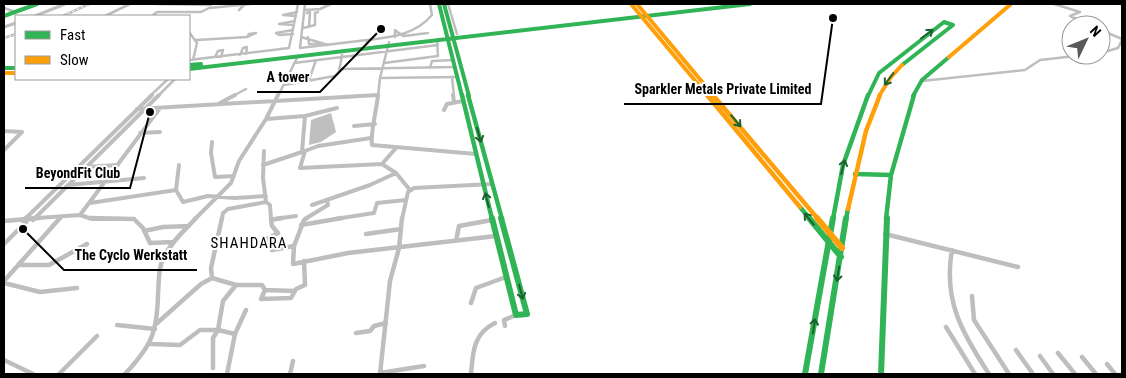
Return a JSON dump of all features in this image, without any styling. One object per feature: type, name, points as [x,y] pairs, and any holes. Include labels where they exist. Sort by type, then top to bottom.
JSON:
[{"type":"street","points":[[4,16],[36,4]]},
{"type":"street","points":[[107,15],[130,4]]},
{"type":"street","points":[[155,4],[176,6]]},
{"type":"street","points":[[172,4],[193,6]]},
{"type":"street","points":[[181,15],[193,6],[200,4]]},
{"type":"street","points":[[239,10],[251,4]]},
{"type":"street","points":[[196,40],[191,60],[240,54],[268,54],[289,48],[298,4]]},
{"type":"street","points":[[306,4],[300,48],[369,42],[388,44],[437,43]]},
{"type":"street","points":[[305,12],[320,9],[331,4]]},
{"type":"street","points":[[403,36],[428,20],[432,15],[430,4]]},
{"type":"street","points":[[439,4],[452,36]]},
{"type":"street","points":[[444,4],[527,314],[516,315],[504,320],[504,326]]},
{"type":"street","points":[[448,4],[455,67],[454,102]]},
{"type":"street","points":[[631,4],[842,248]]},
{"type":"street","points":[[636,4],[642,15],[840,257]]},
{"type":"street","points":[[642,15],[724,4]]},
{"type":"street","points":[[190,67],[268,54],[403,36],[452,36],[750,4]]},
{"type":"street","points":[[881,374],[885,234],[891,175],[908,113],[920,82],[1011,4]]},
{"type":"street","points":[[1054,4],[1080,12],[1072,15]]},
{"type":"street","points":[[156,11],[163,7],[176,6],[244,7]]},
{"type":"street","points":[[153,15],[157,12],[202,11],[209,8],[226,6]]},
{"type":"street","points":[[4,8],[16,12]]},
{"type":"street","points":[[305,12],[310,12],[309,27]]},
{"type":"street","points":[[303,28],[315,25],[315,13],[318,12]]},
{"type":"street","points":[[805,374],[843,165],[862,108],[878,75],[944,22],[952,24],[886,81],[873,113],[855,174],[821,374]]},
{"type":"street","points":[[295,23],[279,24],[295,23]]},
{"type":"street","points":[[395,37],[395,30],[403,36]]},
{"type":"street","points":[[293,32],[278,35],[276,33],[293,32]]},
{"type":"street","points":[[190,33],[196,40]]},
{"type":"street","points":[[190,67],[298,56],[388,44],[428,35]]},
{"type":"street","points":[[294,63],[386,52],[437,43],[452,36]]},
{"type":"street","points":[[301,37],[325,42],[328,45]]},
{"type":"street","points":[[196,40],[247,38]]},
{"type":"street","points":[[308,38],[308,44],[325,42]]},
{"type":"street","points":[[1111,50],[1118,48],[1122,39]]},
{"type":"street","points":[[384,63],[438,56],[437,43]]},
{"type":"street","points":[[388,44],[380,78],[375,124],[371,138],[374,146],[476,154]]},
{"type":"street","points":[[240,54],[246,47],[246,54]]},
{"type":"street","points":[[215,57],[218,51],[223,50],[221,56]]},
{"type":"street","points":[[284,85],[335,76],[339,69],[343,50]]},
{"type":"street","points":[[124,374],[150,344],[156,326],[159,270],[164,256],[173,242],[231,183],[242,157],[266,120],[298,56]]},
{"type":"street","points":[[920,82],[929,79],[952,79],[1025,70],[1032,64],[1042,60],[1061,58]]},
{"type":"street","points":[[309,80],[316,60]]},
{"type":"street","points":[[430,68],[432,62],[454,60]]},
{"type":"street","points":[[339,69],[455,67]]},
{"type":"street","points":[[455,77],[463,101],[516,315]]},
{"type":"street","points":[[380,78],[455,77]]},
{"type":"street","points":[[4,244],[167,80]]},
{"type":"street","points":[[27,221],[68,185],[174,80]]},
{"type":"street","points":[[218,104],[246,89]]},
{"type":"street","points":[[137,109],[378,95]]},
{"type":"street","points":[[444,110],[447,104],[463,101]]},
{"type":"street","points":[[80,215],[160,108]]},
{"type":"street","points":[[266,120],[304,116],[337,108]]},
{"type":"street","points":[[304,116],[303,151],[300,168],[382,164],[396,173],[410,190]]},
{"type":"street","points":[[354,126],[375,124]]},
{"type":"street","points":[[4,131],[22,132],[4,150]]},
{"type":"street","points":[[140,133],[160,132]]},
{"type":"street","points":[[263,165],[318,146],[371,138]]},
{"type":"street","points":[[212,142],[211,153],[215,177],[234,176]]},
{"type":"street","points":[[382,164],[396,148]]},
{"type":"street","points":[[264,150],[263,165],[266,202],[270,205],[271,220],[278,233],[265,240]]},
{"type":"street","points":[[86,167],[118,165]]},
{"type":"street","points":[[179,166],[176,190],[183,202],[208,196],[235,198],[266,196]]},
{"type":"street","points":[[312,205],[396,173]]},
{"type":"street","points":[[855,174],[891,175]]},
{"type":"street","points":[[68,185],[144,178]]},
{"type":"street","points":[[410,190],[492,184]]},
{"type":"street","points":[[90,204],[176,190]]},
{"type":"street","points":[[410,190],[406,200],[400,229],[399,248],[390,281],[380,374],[424,366]]},
{"type":"street","points":[[327,200],[328,205],[310,215],[301,225],[294,246],[292,264],[345,253],[496,236]]},
{"type":"street","points":[[301,225],[374,213],[377,203],[406,200]]},
{"type":"street","points":[[212,278],[211,268],[223,213],[228,209],[266,202]]},
{"type":"street","points":[[4,221],[27,221],[80,215],[92,219],[134,219],[144,231],[150,243],[173,242]]},
{"type":"street","points":[[271,220],[296,216]]},
{"type":"street","points":[[60,218],[4,282],[40,292],[77,288]]},
{"type":"street","points":[[456,241],[457,228],[461,224],[492,220]]},
{"type":"street","points":[[144,231],[163,227],[189,226]]},
{"type":"street","points":[[366,234],[400,229]]},
{"type":"street","points":[[885,234],[1018,267]]},
{"type":"street","points":[[18,265],[49,265],[87,244]]},
{"type":"street","points":[[272,250],[294,246]]},
{"type":"street","points":[[952,250],[947,269],[951,302],[970,346],[989,374]]},
{"type":"street","points":[[265,290],[295,290],[305,285],[304,261]]},
{"type":"street","points":[[471,304],[476,288],[506,277]]},
{"type":"street","points":[[117,325],[156,326],[201,284],[212,278],[218,278],[236,285],[262,285],[265,290]]},
{"type":"street","points":[[213,368],[212,341],[218,330],[223,301],[236,285]]},
{"type":"street","points":[[265,290],[261,299],[289,299],[295,290]]},
{"type":"street","points":[[972,296],[974,320],[1009,374]]},
{"type":"street","points":[[227,374],[235,334],[246,310]]},
{"type":"street","points":[[356,333],[370,332],[374,326],[386,323]]},
{"type":"street","points":[[471,374],[474,343],[479,332],[483,327],[495,323]]},
{"type":"street","points":[[946,328],[975,374]]},
{"type":"street","points":[[150,344],[180,345],[196,332],[218,330],[235,334]]},
{"type":"street","points":[[59,374],[97,336]]},
{"type":"street","points":[[1016,350],[1032,374]]},
{"type":"street","points":[[1058,353],[1074,374]]},
{"type":"street","points":[[1040,356],[1053,374]]},
{"type":"street","points":[[1082,357],[1096,374]]},
{"type":"street","points":[[4,360],[33,374]]},
{"type":"street","points":[[290,374],[293,361]]},
{"type":"street","points":[[1107,364],[1115,374]]},
{"type":"shaded area","points":[[331,113],[336,132],[321,142],[309,145],[311,120]]},
{"type":"waterway","points":[[38,15],[65,4]]},
{"type":"waterway","points":[[4,27],[15,23]]},
{"type":"railway","points":[[65,15],[89,4]]},
{"type":"railway","points":[[4,38],[15,34]]},
{"type":"traffic: fast","points":[[4,16],[37,4]]},
{"type":"traffic: fast","points":[[439,4],[516,315],[527,314],[444,4]]},
{"type":"traffic: fast","points":[[190,69],[750,4]]},
{"type":"traffic: fast","points":[[805,374],[843,165],[862,108],[879,73],[944,22],[953,25],[902,65]]},
{"type":"traffic: fast","points":[[881,374],[885,234],[891,175],[912,99],[922,80],[949,57]]},
{"type":"traffic: fast","points":[[190,65],[201,64]]},
{"type":"traffic: fast","points":[[4,68],[15,68]]},
{"type":"traffic: fast","points":[[855,174],[891,175]]},
{"type":"traffic: fast","points":[[800,207],[841,257]]},
{"type":"traffic: fast","points":[[821,374],[848,209]]},
{"type":"traffic: slow","points":[[631,4],[800,207]]},
{"type":"traffic: slow","points":[[637,4],[842,248]]},
{"type":"traffic: slow","points":[[949,57],[1011,4]]},
{"type":"traffic: slow","points":[[848,209],[860,152],[873,111],[891,77],[902,65]]},
{"type":"traffic: slow","points":[[4,73],[15,73]]},
{"type":"place","name":"Sparkler Metals Private Limited","points":[[833,18]]},
{"type":"place","name":"A tower","points":[[381,29]]},
{"type":"place","name":"BeyondFit Club","points":[[150,112]]},
{"type":"place","name":"The Cyclo Werkstatt","points":[[23,229]]},
{"type":"district","name":"SHAHDARA","points":[[249,243]]}]
